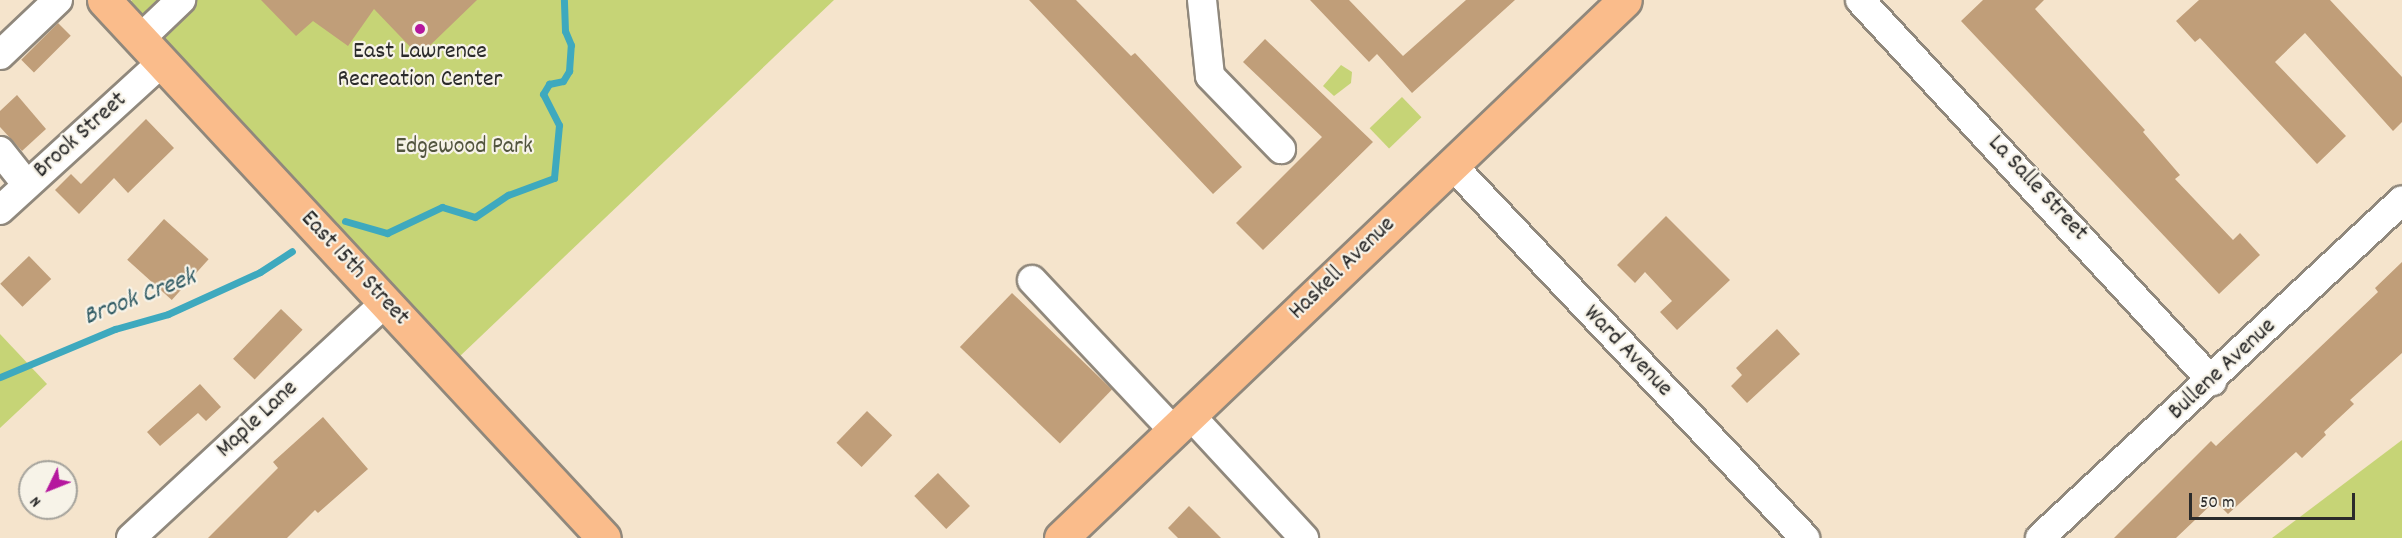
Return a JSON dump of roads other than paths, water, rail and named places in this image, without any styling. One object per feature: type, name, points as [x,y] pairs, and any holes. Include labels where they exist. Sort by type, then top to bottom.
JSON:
[{"type":"main road","name":"East 15th Street","points":[[104,0],[604,538]]},
{"type":"main road","name":"Haskell Avenue","points":[[1061,538],[1625,0]]},
{"type":"street","points":[[0,55],[58,0]]},
{"type":"street","name":"Brook Street","points":[[0,210],[151,50],[182,0]]},
{"type":"street","points":[[1202,0],[1210,76],[1281,149]]},
{"type":"street","name":"La Salle Street","points":[[1860,0],[2212,381]]},
{"type":"street","points":[[0,151],[27,184]]},
{"type":"street","name":"Ward Avenue","points":[[1452,165],[1805,538]]},
{"type":"street","name":"Bullene Avenue","points":[[2040,538],[2212,381],[2402,200]]},
{"type":"street","points":[[1032,280],[1304,538]]},
{"type":"street","name":"Maple Lane","points":[[131,538],[386,303]]},
{"type":"waterway","name":"Brook Creek","points":[[345,221],[387,233],[442,207],[475,217],[508,195],[554,178],[559,125],[543,94],[549,84],[563,81],[569,71],[571,45],[565,31],[564,0]]},
{"type":"waterway","name":"Brook Creek","points":[[0,377],[115,329],[168,314],[260,272],[292,251]]},
{"type":"place","name":"East Lawrence Recreation Center","points":[[420,29]]},
{"type":"park label","name":"Edgewood Park","points":[[464,148]]}]
